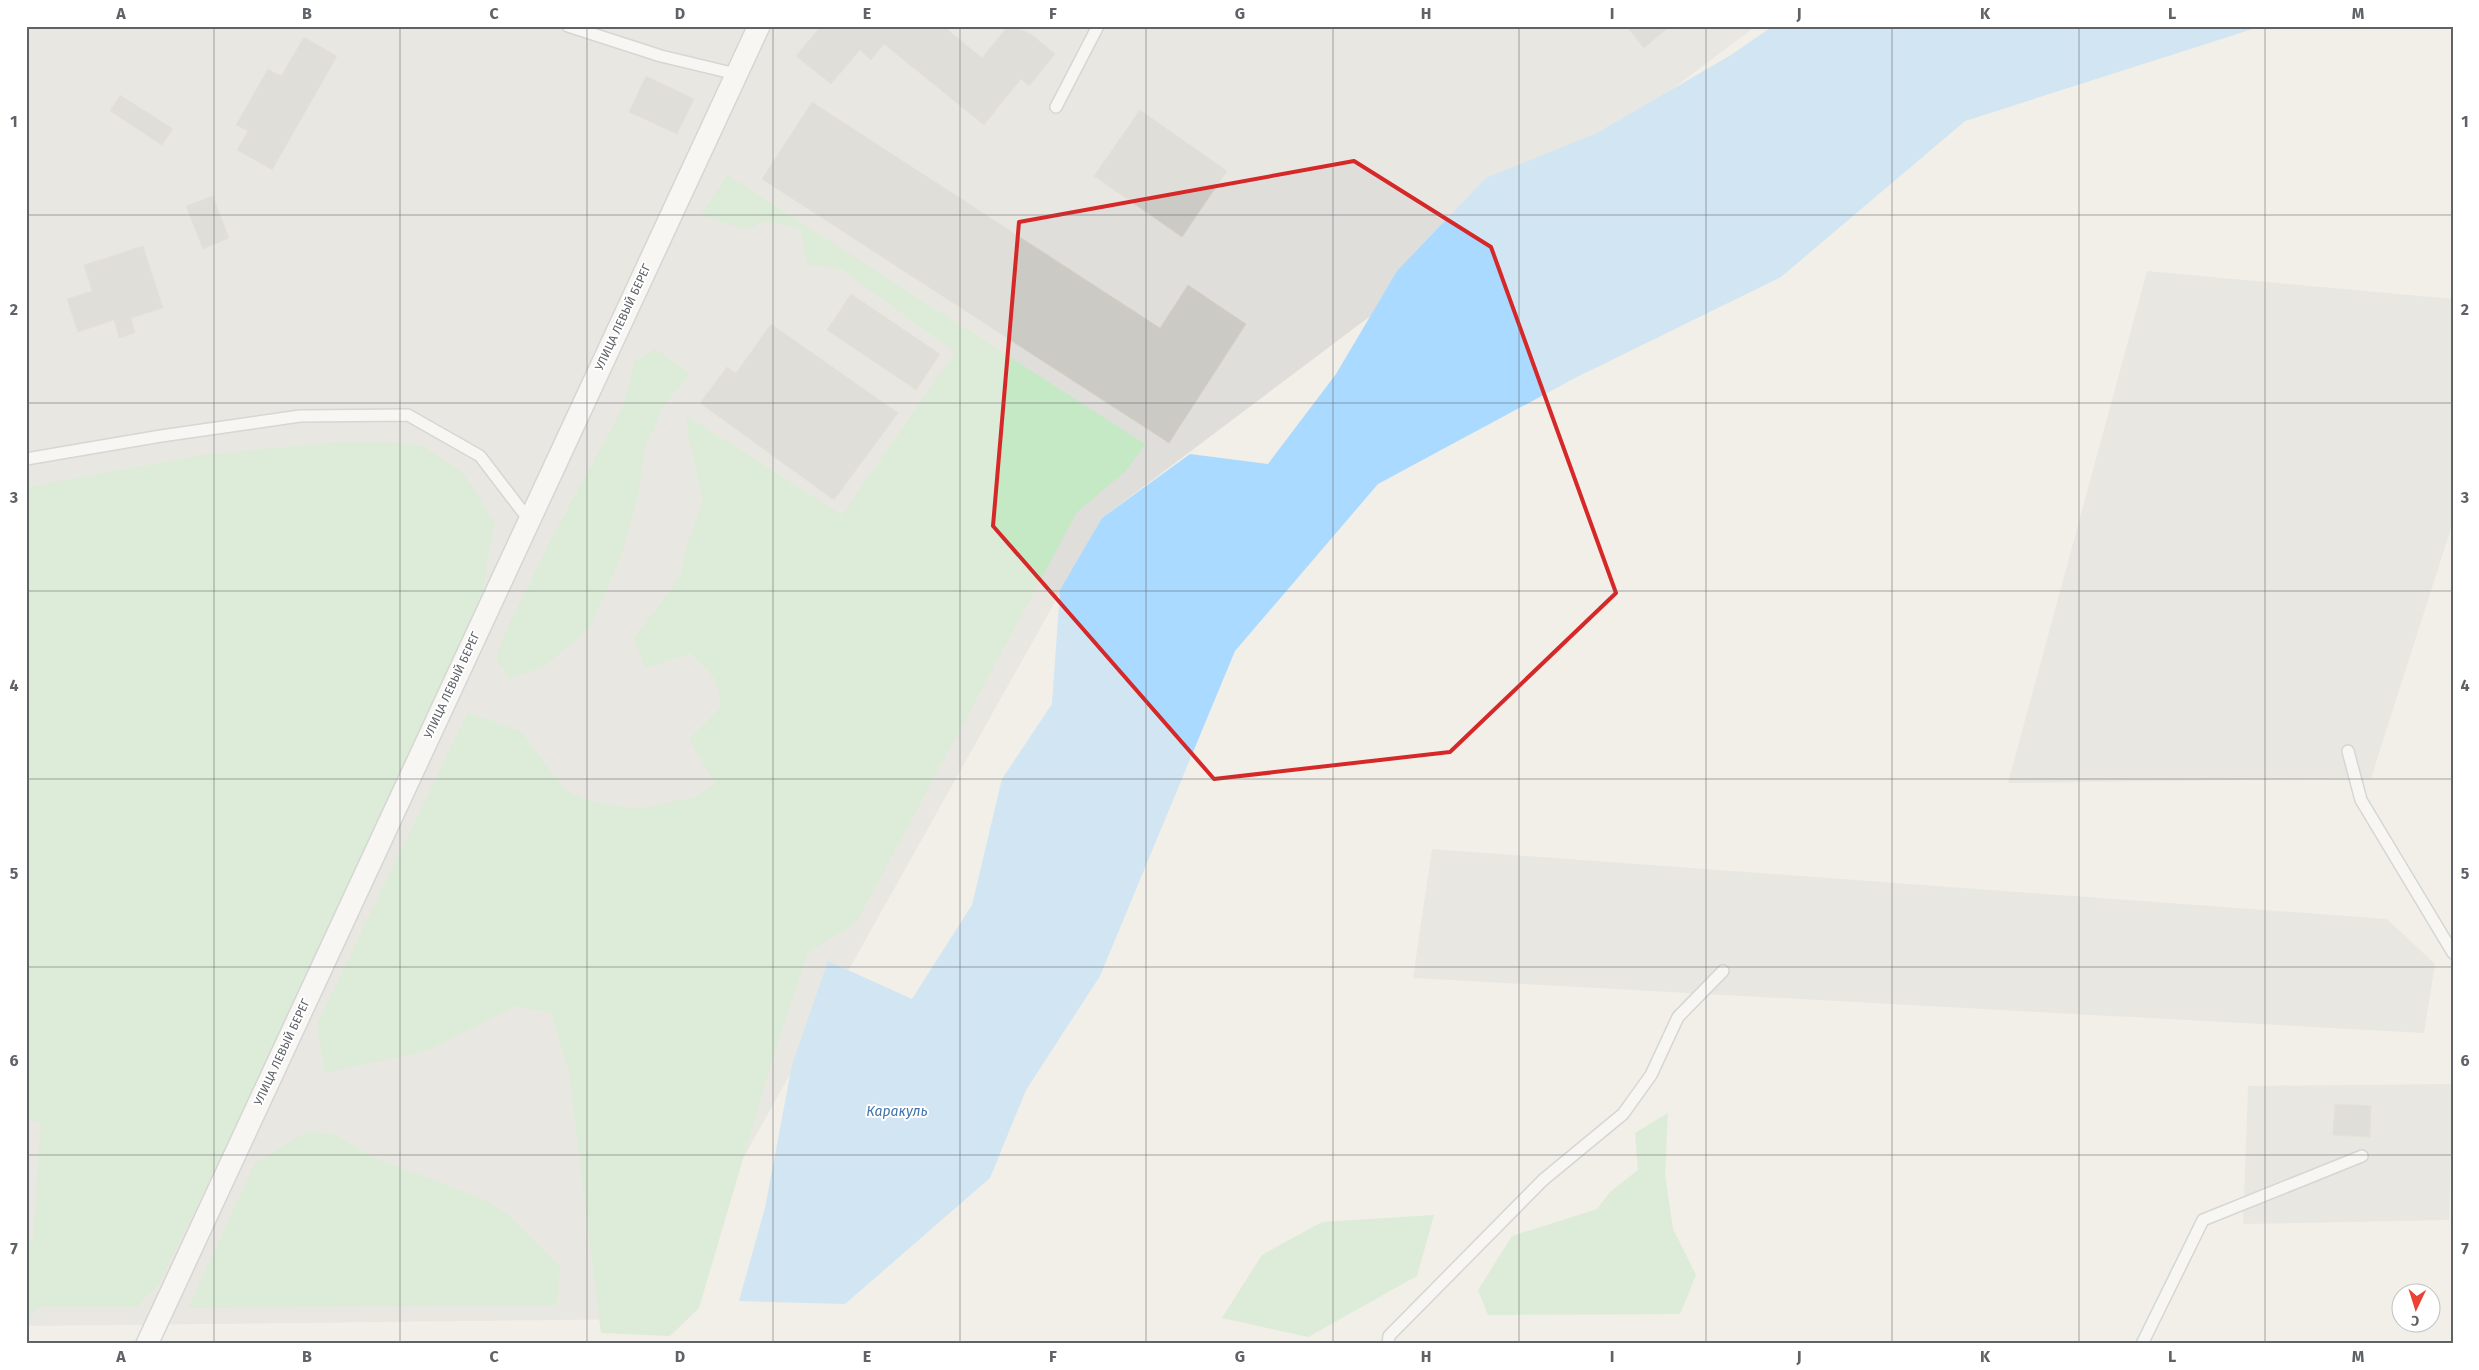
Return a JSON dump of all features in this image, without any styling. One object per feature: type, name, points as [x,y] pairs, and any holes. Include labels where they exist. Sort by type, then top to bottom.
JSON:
[{"type":"street","name":"УЛИЦА ЛЕВЫЙ БЕРЕГ","points":[[146,1344],[759,26]]},
{"type":"lane","points":[[568,26],[661,56],[736,74]]},
{"type":"lane","points":[[1056,107],[1098,26]]},
{"type":"lane","points":[[26,459],[161,436],[300,416],[408,415],[480,456],[529,520]]},
{"type":"lane","points":[[2348,751],[2361,800],[2453,953]]},
{"type":"lane","points":[[1388,1344],[1389,1336],[1543,1180],[1624,1114],[1651,1074],[1678,1017],[1723,971]]},
{"type":"lane","points":[[2142,1344],[2202,1220],[2362,1156]]},
{"type":"highlighted area","points":[[1354,161],[1491,247],[1616,593],[1450,752],[1214,779],[993,526],[1019,222]]},
{"type":"shaded area","points":[[26,26],[1756,26],[1102,518],[653,1319],[26,1326]]},
{"type":"shaded area","points":[[2147,271],[2453,299],[2453,522],[2371,778],[2008,783]]},
{"type":"shaded area","points":[[1432,849],[2387,919],[2435,964],[2424,1033],[1413,978]]},
{"type":"shaded area","points":[[2453,1084],[2449,1220],[2243,1224],[2248,1086]]},
{"type":"green space","points":[[727,175],[1145,444],[1126,471],[1077,512],[856,923],[808,952],[773,1057],[699,1308],[670,1336],[601,1333],[569,1072],[551,1013],[516,1006],[426,1051],[325,1073],[317,1024],[468,712],[521,732],[565,790],[586,800],[637,809],[695,797],[715,783],[689,739],[722,706],[715,679],[691,653],[646,668],[634,639],[680,576],[687,544],[703,501],[688,435],[687,416],[842,515],[955,352],[841,269],[807,265],[800,229],[763,221],[747,230],[700,215]]},
{"type":"green space","points":[[655,349],[690,373],[663,407],[645,448],[637,499],[622,554],[589,629],[544,666],[510,679],[496,658],[508,626],[551,539],[624,406],[634,362]]},
{"type":"green space","points":[[372,441],[421,445],[464,474],[495,523],[487,563],[479,627],[159,1284],[137,1307],[38,1307],[26,1324],[26,1239],[33,1239],[41,1123],[26,1118],[26,487],[203,455],[326,443]]},
{"type":"green space","points":[[1668,1113],[1665,1175],[1673,1229],[1696,1275],[1680,1314],[1488,1315],[1478,1290],[1512,1236],[1597,1209],[1610,1192],[1638,1170],[1635,1133]]},
{"type":"green space","points":[[308,1131],[335,1135],[373,1157],[485,1200],[511,1217],[560,1266],[557,1305],[188,1308],[255,1163]]},
{"type":"green space","points":[[1434,1215],[1417,1276],[1308,1337],[1222,1318],[1262,1255],[1322,1222]]},
{"type":"water","name":"Каракуль","points":[[1773,26],[2262,26],[1965,121],[1781,277],[1575,378],[1378,484],[1235,651],[1100,976],[1026,1090],[990,1178],[845,1304],[739,1301],[765,1208],[792,1065],[828,961],[912,999],[972,905],[1002,779],[1052,704],[1060,590],[1102,518],[1190,454],[1268,464],[1336,374],[1397,271],[1486,178],[1597,133],[1731,55]]},
{"type":"building","points":[[821,26],[943,26],[982,58],[1008,26],[1011,26],[1031,34],[1055,54],[1029,86],[1021,79],[984,125],[884,44],[871,60],[860,50],[831,84],[796,56]]},
{"type":"building","points":[[1626,26],[1670,26],[1644,48]]},
{"type":"building","points":[[304,37],[337,56],[272,170],[237,150],[248,131],[236,125],[268,69],[281,76]]},
{"type":"building","points":[[646,76],[694,99],[677,134],[629,112]]},
{"type":"building","points":[[120,95],[173,129],[162,145],[110,111]]},
{"type":"building","points":[[812,102],[1160,328],[1188,285],[1246,324],[1169,443],[762,179]]},
{"type":"building","points":[[1140,110],[1227,171],[1182,237],[1094,176]]},
{"type":"building","points":[[213,196],[229,238],[203,249],[186,206]]},
{"type":"building","points":[[143,246],[163,308],[131,318],[135,333],[119,338],[114,320],[78,332],[67,299],[92,291],[84,265]]},
{"type":"building","points":[[851,294],[940,354],[916,390],[827,330]]},
{"type":"building","points":[[771,324],[898,413],[834,500],[700,403],[727,367],[736,373]]},
{"type":"building","points":[[2335,1104],[2371,1106],[2370,1137],[2333,1135]]}]
